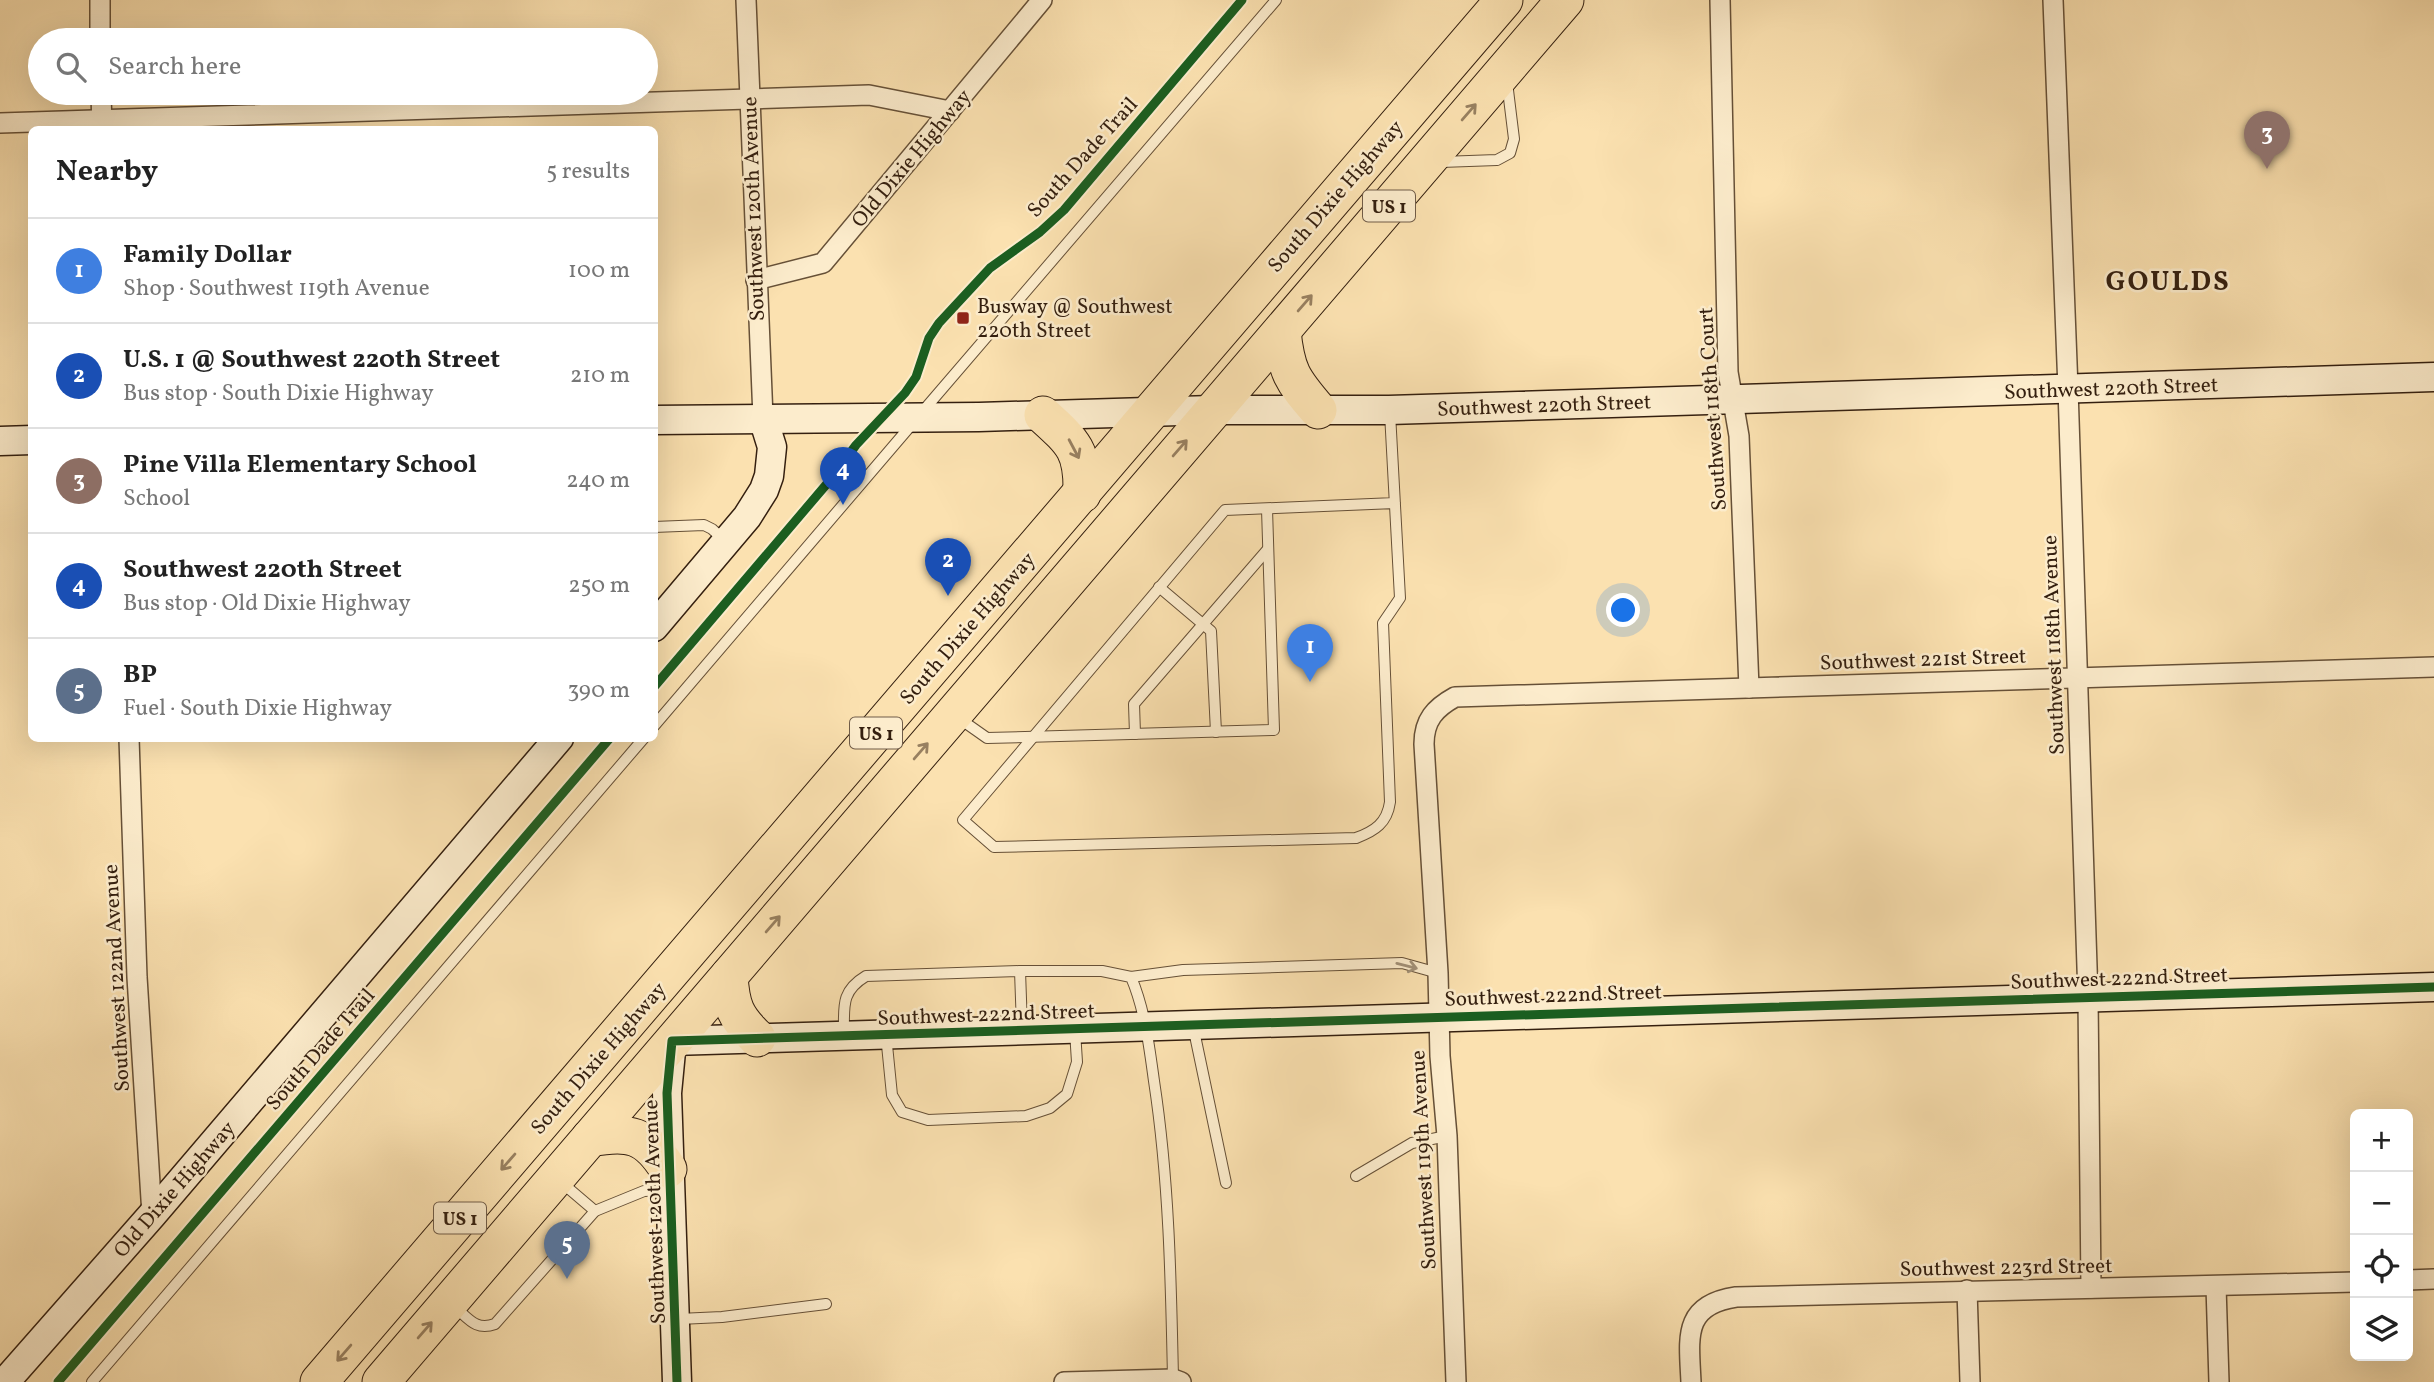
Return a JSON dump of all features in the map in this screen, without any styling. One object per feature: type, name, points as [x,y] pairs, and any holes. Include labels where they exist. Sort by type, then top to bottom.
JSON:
[{"type":"highway","name":"South Dixie Highway","points":[[319,1382],[1504,0]]},
{"type":"highway","name":"US 1","points":[[380,1382],[1565,0]]},
{"type":"highway","points":[[1212,410],[1211,381],[1218,364],[1383,172],[1401,120]]},
{"type":"highway","points":[[1282,331],[1284,356],[1291,378],[1318,410]]},
{"type":"highway","points":[[953,714],[972,662],[1145,456],[1156,436],[1151,411]]},
{"type":"highway","points":[[1043,415],[1066,435],[1078,452],[1082,471],[1082,494]]},
{"type":"highway","points":[[601,1054],[629,1041],[672,1041],[671,1011],[679,994],[836,811],[852,762]]},
{"type":"highway","points":[[729,976],[730,993],[736,1013],[757,1038]]},
{"type":"highway","points":[[590,1138],[616,1133],[631,1135],[649,1144],[669,1179]]},
{"type":"street","points":[[100,0],[100,28]]},
{"type":"street","name":"Southwest 120th Avenue","points":[[746,0],[763,418]]},
{"type":"street","name":"Old Dixie Highway","points":[[756,281],[823,263],[1042,0]]},
{"type":"street","name":"Southwest 118th Court","points":[[1720,0],[1728,372],[1740,436],[1749,688]]},
{"type":"street","name":"Southwest 118th Avenue","points":[[2053,0],[2088,997],[2091,1288]]},
{"type":"street","points":[[658,104],[869,95],[950,111]]},
{"type":"street","points":[[101,105],[102,125]]},
{"type":"street","points":[[0,123],[102,125],[620,105]]},
{"type":"street","name":"Southwest 220th Street","points":[[658,420],[918,418],[1212,410],[1390,410],[2434,377]]},
{"type":"street","points":[[658,622],[726,542],[764,490],[769,476],[772,447],[763,418]]},
{"type":"street","points":[[0,441],[28,440]]},
{"type":"street","name":"Southwest 221st Street","points":[[1455,697],[2434,667]]},
{"type":"street","name":"Southwest 119th Avenue","points":[[1455,697],[1440,705],[1426,723],[1424,731],[1438,972],[1440,1056],[1447,1136],[1456,1382]]},
{"type":"street","name":"Southwest 122nd Avenue","points":[[129,742],[136,976],[152,1215]]},
{"type":"street","name":"Old Dixie Highway","points":[[5,1382],[152,1215],[556,742]]},
{"type":"street","name":"Southwest 222nd Street","points":[[672,1041],[2434,987]]},
{"type":"street","name":"Southwest 120th Avenue","points":[[672,1041],[667,1093],[677,1382]]},
{"type":"street","points":[[2413,1280],[2434,1279]]},
{"type":"street","name":"Southwest 223rd Street","points":[[1691,1382],[1689,1348],[1693,1321],[1706,1306],[1726,1298],[2350,1282]]},
{"type":"street","points":[[2216,1286],[2219,1382]]},
{"type":"street","points":[[1967,1290],[1970,1382]]},
{"type":"street","points":[[1064,1382],[1177,1380]]},
{"type":"lane","points":[[658,721],[1276,0]]},
{"type":"lane","points":[[1426,162],[1497,160],[1510,153],[1514,139],[1505,70]]},
{"type":"lane","points":[[1390,410],[1395,503],[1400,598],[1383,624],[1391,802],[1388,814],[1371,833],[1356,838],[993,847],[963,820],[1225,510],[1395,503]]},
{"type":"lane","points":[[953,714],[987,738],[1274,730],[1267,509]]},
{"type":"lane","points":[[658,527],[704,525],[726,542]]},
{"type":"lane","points":[[1135,734],[1134,704],[1268,549]]},
{"type":"lane","points":[[1159,587],[1211,631],[1216,732]]},
{"type":"lane","points":[[92,1382],[641,742]]},
{"type":"lane","points":[[844,1036],[847,993],[853,984],[866,976],[1102,971],[1131,977],[1183,970],[1375,963],[1402,963],[1438,972]]},
{"type":"lane","points":[[1020,971],[1022,1031]]},
{"type":"lane","points":[[1131,977],[1139,996],[1146,1027],[1164,1146],[1177,1380]]},
{"type":"lane","points":[[1193,1026],[1226,1183]]},
{"type":"lane","points":[[886,1035],[892,1095],[902,1112],[928,1120],[940,1120],[1026,1116],[1050,1108],[1067,1094],[1077,1062],[1075,1029]]},
{"type":"lane","points":[[1356,1176],[1412,1143],[1447,1136]]},
{"type":"lane","points":[[556,1178],[595,1212]]},
{"type":"lane","points":[[449,1302],[480,1327],[495,1324],[595,1212],[669,1179]]},
{"type":"lane","points":[[675,1320],[826,1304]]},
{"type":"cycle path","name":"South Dade Trail","points":[[658,682],[831,479],[856,445],[905,393],[916,377],[929,338],[939,323],[990,268],[1040,232],[1064,210],[1242,0]]},
{"type":"cycle path","name":"South Dade Trail","points":[[58,1382],[607,742]]},
{"type":"cycle path","points":[[677,1382],[667,1093],[672,1041],[2434,987]]},
{"type":"place","name":"Pine Villa Elementary School","points":[[2267,169]]},
{"type":"place","name":"Busway @ Southwest 220th Street","points":[[963,318]]},
{"type":"place","name":"Southwest 220th Street","points":[[843,505]]},
{"type":"place","name":"U.S. 1 @ Southwest 220th Street","points":[[948,596]]},
{"type":"place","name":"Family Dollar","points":[[1310,682]]},
{"type":"place","name":"BP","points":[[567,1279]]},
{"type":"district","name":"GOULDS","points":[[2168,280]]}]
